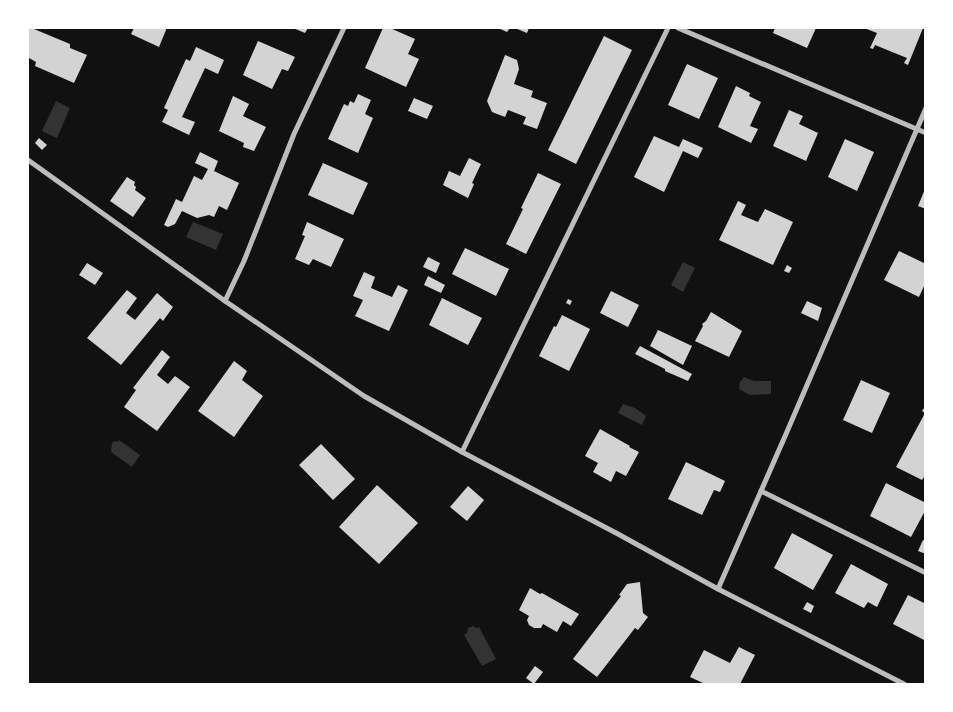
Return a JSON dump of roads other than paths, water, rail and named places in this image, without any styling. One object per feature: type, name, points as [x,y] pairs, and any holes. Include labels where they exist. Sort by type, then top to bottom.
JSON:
[{"type":"street","points":[[225,301],[244,261],[294,134],[344,28]]},
{"type":"street","points":[[462,452],[668,28]]},
{"type":"street","points":[[678,28],[926,133]]},
{"type":"street","points":[[718,589],[926,108]]},
{"type":"street","points":[[28,160],[225,301],[364,396],[462,452],[718,589],[904,684]]},
{"type":"street","points":[[761,491],[926,573]]}]
